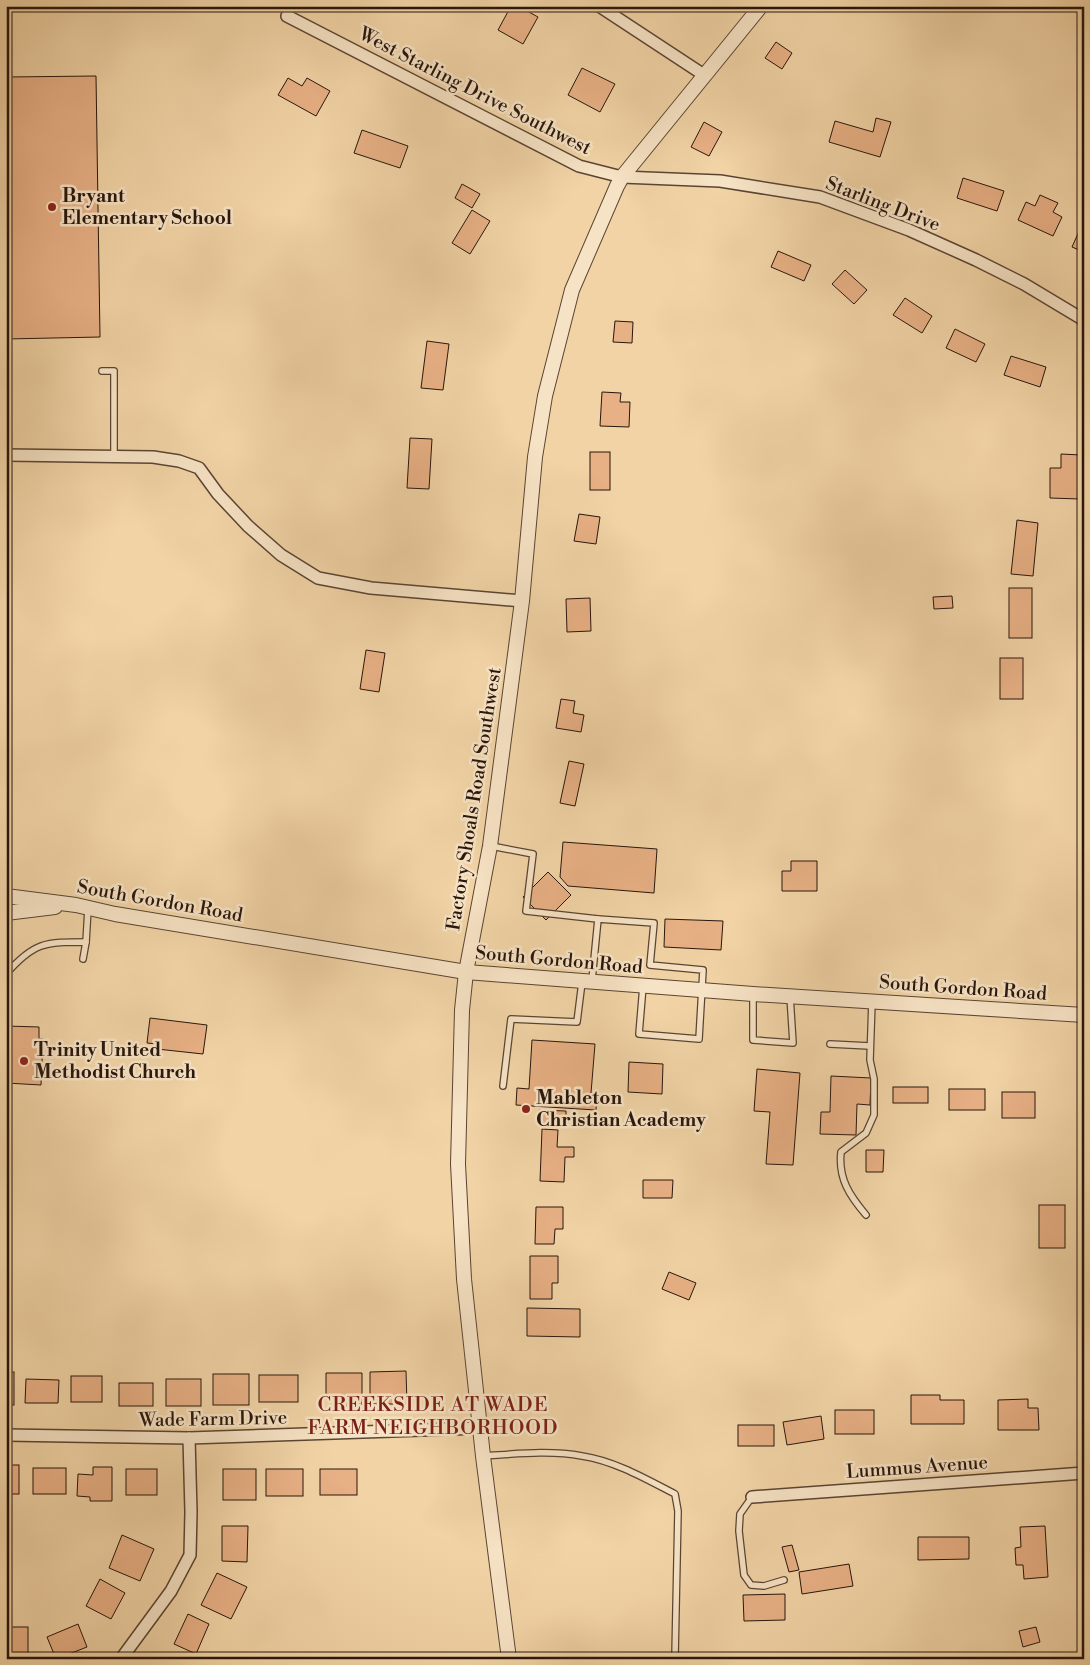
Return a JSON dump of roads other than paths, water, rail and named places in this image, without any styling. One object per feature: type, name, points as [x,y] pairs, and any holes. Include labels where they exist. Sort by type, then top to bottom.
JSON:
[{"type":"street","points":[[599,6],[704,75]]},
{"type":"street","name":"Factory Shoals Road Southwest","points":[[509,1659],[483,1456],[464,1280],[458,1164],[462,1010],[466,972],[490,846],[522,602],[535,456],[545,396],[572,290],[622,177],[761,6]]},
{"type":"street","name":"West Starling Drive Southwest","points":[[287,16],[579,166],[622,177]]},
{"type":"street","name":"Starling Drive","points":[[622,177],[720,180],[820,197],[909,230],[976,260],[1024,284],[1084,320]]},
{"type":"street","points":[[6,455],[153,457],[199,468],[218,494],[248,526],[281,554],[318,578],[371,588],[522,602]]},
{"type":"street","name":"South Gordon Road","points":[[6,896],[82,906],[115,914],[466,972],[753,994],[1084,1015]]},
{"type":"street","points":[[6,913],[82,906]]},
{"type":"street","name":"Wade Farm Drive","points":[[6,1435],[189,1438],[480,1428]]},
{"type":"street","points":[[121,1659],[171,1590],[190,1555],[189,1438]]},
{"type":"street","name":"Lummus Avenue","points":[[752,1497],[1084,1473]]},
{"type":"lane","points":[[102,371],[114,371],[114,456]]},
{"type":"lane","points":[[490,846],[533,854],[526,911],[654,923],[650,965],[703,970],[699,1039],[639,1034],[643,986]]},
{"type":"lane","points":[[82,906],[86,942],[84,958]]},
{"type":"lane","points":[[503,1086],[511,1019],[577,1022],[587,982],[598,919]]},
{"type":"lane","points":[[6,974],[23,954],[48,942],[86,942]]},
{"type":"lane","points":[[753,994],[753,1040],[793,1043],[790,996]]},
{"type":"lane","points":[[866,1215],[850,1196],[840,1166],[841,1152],[866,1133],[874,1115],[874,1079],[870,1060],[872,1001]]},
{"type":"lane","points":[[830,1044],[870,1046]]},
{"type":"lane","points":[[483,1456],[544,1453],[583,1456],[642,1476],[675,1494],[678,1511],[675,1657]]},
{"type":"lane","points":[[752,1497],[740,1514],[739,1532],[744,1575],[751,1585],[764,1586],[784,1580]]},
{"type":"place","name":"Bryant Elementary School","points":[[52,207]]},
{"type":"place","name":"Trinity United Methodist Church","points":[[24,1061]]},
{"type":"place","name":"Mableton Christian Academy","points":[[526,1109]]},
{"type":"district","name":"CREEKSIDE AT WADE FARM NEIGHBORHOOD","points":[[433,1416]]}]
